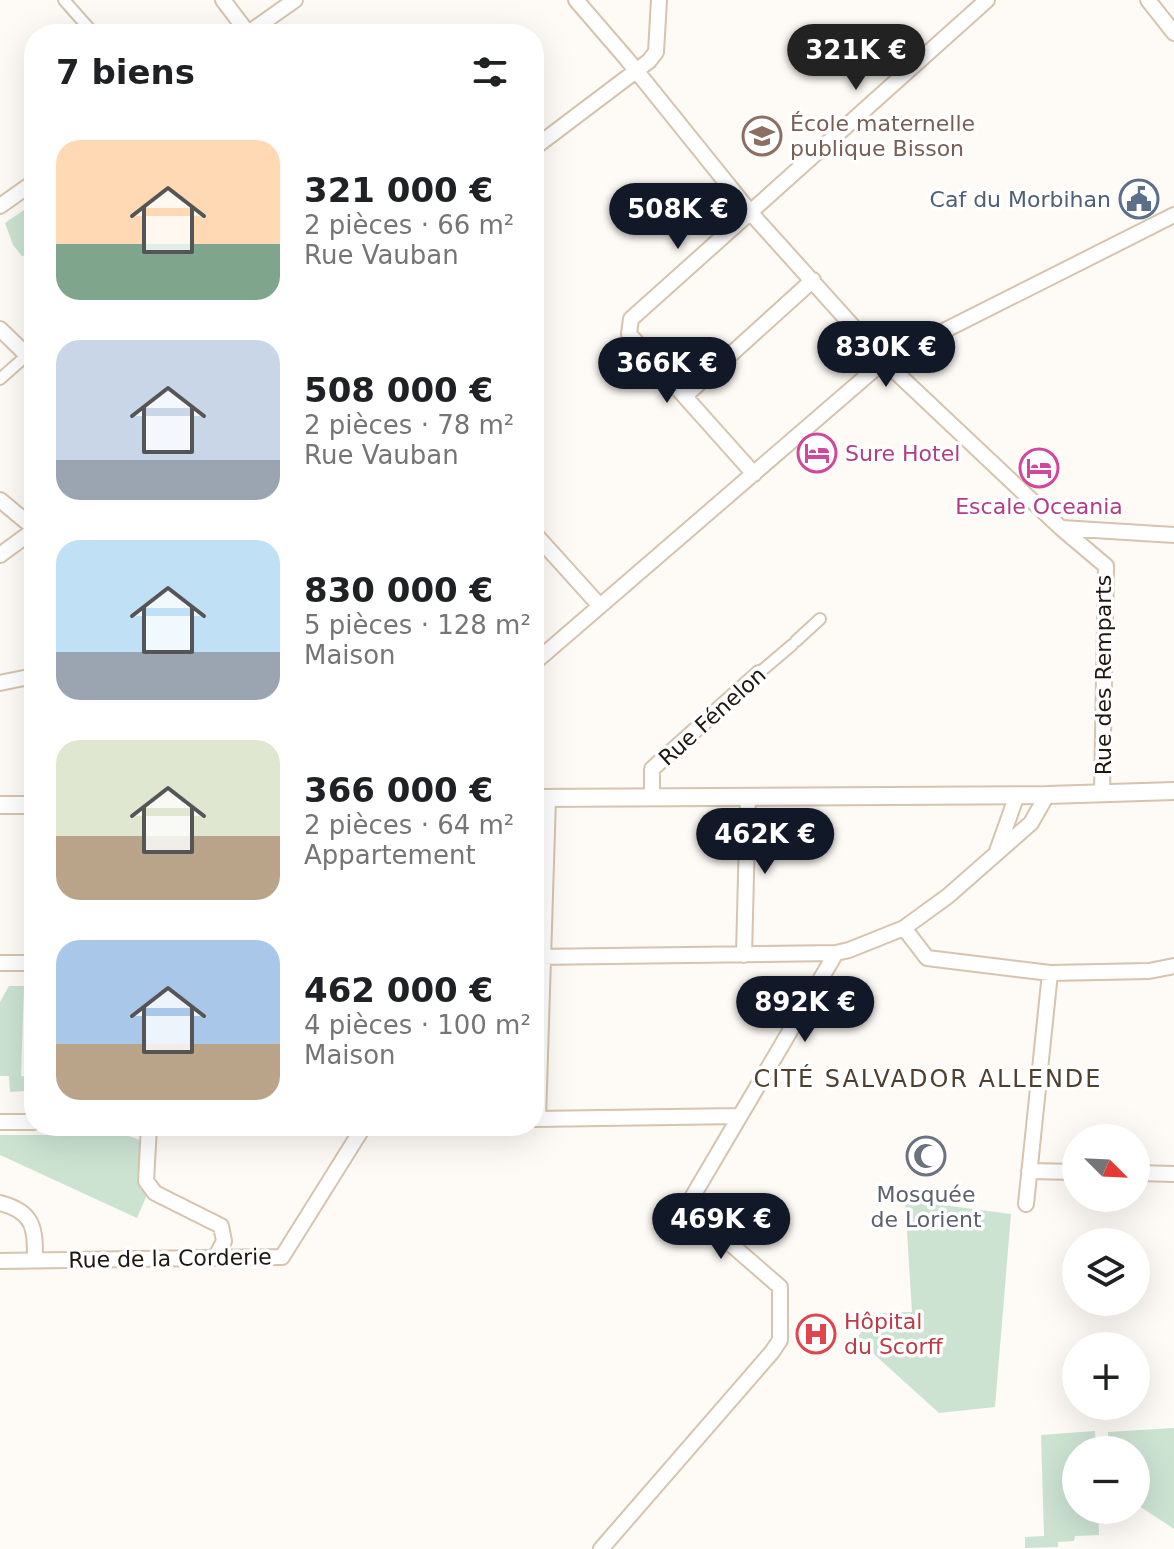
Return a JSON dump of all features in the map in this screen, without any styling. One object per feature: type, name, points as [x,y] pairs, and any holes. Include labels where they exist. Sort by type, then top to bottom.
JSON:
[{"type":"street","points":[[64,0],[85,24]]},
{"type":"street","points":[[223,0],[241,24]]},
{"type":"street","points":[[261,24],[295,0]]},
{"type":"street","points":[[544,140],[649,61],[656,52],[659,0]]},
{"type":"street","points":[[754,474],[629,334],[631,319],[987,0]]},
{"type":"street","points":[[1148,0],[1174,33]]},
{"type":"street","points":[[579,1],[750,212],[884,361],[1061,528],[1174,535]]},
{"type":"street","points":[[0,206],[24,189]]},
{"type":"street","points":[[544,654],[884,361],[1174,215]]},
{"type":"street","points":[[685,396],[813,280]]},
{"type":"street","points":[[0,329],[24,348]]},
{"type":"street","points":[[0,379],[24,361]]},
{"type":"street","points":[[0,500],[24,520]]},
{"type":"street","name":"Rue des Remparts","points":[[1061,528],[1106,566],[1102,793]]},
{"type":"street","points":[[0,555],[24,537]]},
{"type":"street","points":[[544,544],[600,606]]},
{"type":"street","name":"Rue Fénelon","points":[[652,797],[652,769],[820,619]]},
{"type":"street","points":[[0,683],[24,678]]},
{"type":"street","points":[[544,798],[1047,795],[1174,791]]},
{"type":"street","points":[[997,851],[1017,795]]},
{"type":"street","points":[[544,957],[836,953],[849,950],[904,928],[948,896],[1031,823],[1047,795]]},
{"type":"street","points":[[744,955],[748,796]]},
{"type":"street","points":[[0,805],[24,805]]},
{"type":"street","points":[[904,928],[927,958],[1050,973],[1149,971],[1174,966]]},
{"type":"street","points":[[601,1549],[780,1340],[780,1287],[687,1206],[836,953]]},
{"type":"street","points":[[0,963],[24,963]]},
{"type":"street","points":[[1026,1204],[1050,973]]},
{"type":"street","points":[[544,1119],[740,1116]]},
{"type":"street","points":[[0,1122],[24,1122]]},
{"type":"street","points":[[148,1136],[146,1181],[155,1193],[221,1226],[224,1241],[215,1258]]},
{"type":"street","name":"Rue de la Corderie","points":[[0,1261],[282,1257],[358,1136]]},
{"type":"street","points":[[1029,1171],[1062,1172]]},
{"type":"street","points":[[1150,1173],[1174,1174]]},
{"type":"street","points":[[0,1203],[18,1210],[31,1223],[35,1231],[35,1260]]},
{"type":"green space","points":[[24,210],[24,256],[13,245],[5,223]]},
{"type":"green space","points":[[9,986],[24,986],[21,1076],[24,1076],[24,1091],[10,1092],[9,1076],[0,1076],[0,1002]]},
{"type":"green space","points":[[0,1135],[128,1136],[138,1139],[143,1145],[140,1186],[147,1195],[137,1218],[0,1155]]},
{"type":"green space","points":[[905,1200],[1011,1214],[995,1407],[939,1413],[856,1338],[880,1313],[912,1312]]},
{"type":"green space","points":[[1174,1428],[1174,1529],[1150,1513],[1150,1436],[1108,1436],[1108,1432]]},
{"type":"green space","points":[[1095,1431],[1095,1436],[1062,1436],[1062,1524],[1099,1524],[1099,1535],[1075,1536],[1074,1541],[1058,1542],[1058,1547],[1025,1548],[1025,1537],[1044,1536],[1041,1435]]},
{"type":"place","name":"École maternelle publique Bisson","points":[[762,136]]},
{"type":"place","name":"Caf du Morbihan","points":[[1139,199]]},
{"type":"place","name":"Sure Hotel","points":[[817,453]]},
{"type":"place","name":"Escale Oceania","points":[[1039,468]]},
{"type":"place","name":"Mosquée de Lorient","points":[[926,1156]]},
{"type":"place","name":"Hôpital du Scorff","points":[[816,1334]]},
{"type":"district","name":"CITÉ SALVADOR ALLENDE","points":[[928,1079]]}]
